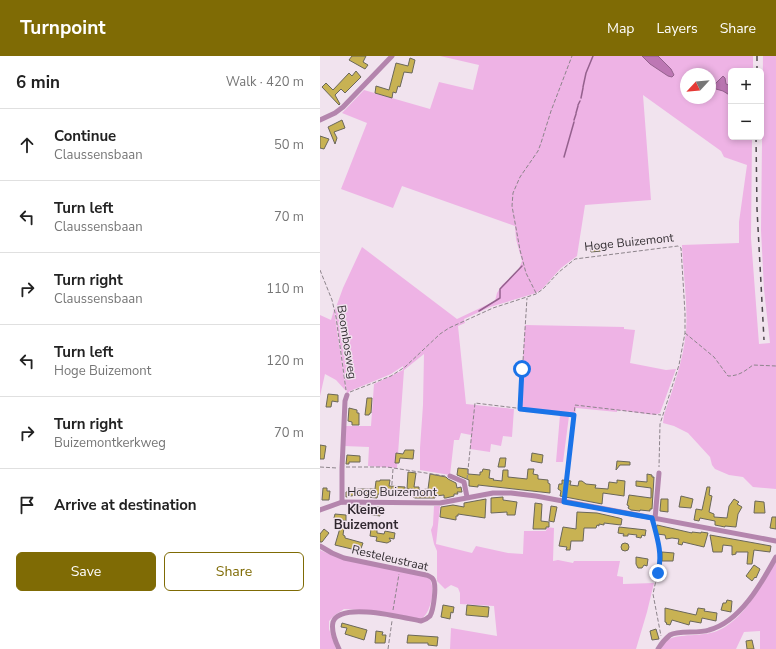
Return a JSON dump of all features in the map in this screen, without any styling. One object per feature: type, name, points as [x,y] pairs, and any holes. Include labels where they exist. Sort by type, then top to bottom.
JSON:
[{"type":"street","points":[[320,120],[335,113],[343,107],[392,56]]},
{"type":"street","points":[[342,502],[342,468],[347,395]]},
{"type":"street","points":[[653,519],[659,473]]},
{"type":"street","points":[[450,476],[464,482],[467,498]]},
{"type":"street","name":"Hoge Buizemont","points":[[320,510],[342,502],[440,503],[493,493],[511,493],[776,541]]},
{"type":"street","name":"Resteleustraat","points":[[320,546],[344,558],[426,575],[434,581],[435,593],[431,614],[428,618],[421,621],[383,613],[345,612],[339,615],[333,623],[334,635],[339,649]]},
{"type":"street","points":[[658,649],[671,634],[710,630],[729,620],[750,598],[764,579],[776,557]]},
{"type":"path","points":[[536,294],[526,273],[520,250],[512,206],[513,193],[520,176],[536,154],[541,143],[551,111],[572,56]]},
{"type":"path","name":"Hoge Buizemont","points":[[347,395],[350,392],[391,376],[405,367],[440,334],[449,328],[493,308],[536,294],[564,268],[578,258],[678,246],[681,248],[686,313],[685,333],[679,365],[660,424],[659,473]]},
{"type":"path","name":"Boombosweg","points":[[320,270],[332,300],[336,317],[347,395]]},
{"type":"path","points":[[520,409],[527,297]]},
{"type":"path","points":[[685,333],[714,357],[728,376],[736,376],[741,374],[753,365],[776,366]]},
{"type":"path","points":[[465,486],[471,448],[475,403],[574,415]]},
{"type":"path","points":[[564,502],[575,405],[662,415]]},
{"type":"path","points":[[320,467],[393,468],[450,476]]},
{"type":"path","points":[[391,502],[393,468]]},
{"type":"path","points":[[653,519],[660,552],[660,568],[653,594],[663,642]]},
{"type":"path","points":[[388,649],[400,569]]},
{"type":"shaded area","points":[[440,56],[753,56],[753,68],[728,68],[728,140],[752,140],[751,238],[759,344],[770,343],[764,289],[761,230],[762,140],[764,140],[763,56],[776,56],[776,489],[753,487],[743,477],[729,475],[715,469],[712,465],[710,457],[688,433],[674,426],[663,423],[685,343],[686,300],[682,245],[739,243],[739,222],[747,165],[724,157],[721,151],[643,95],[651,200],[585,205],[577,256],[561,268],[543,288],[536,293],[490,307],[464,319],[465,323],[458,326],[466,404],[514,409],[512,437],[503,436],[501,446],[491,444],[490,452],[470,449],[471,435],[461,433],[459,440],[454,440],[450,475],[420,470],[424,354],[404,370],[397,468],[368,466],[369,447],[344,446],[345,426],[371,426],[374,384],[403,370],[403,366],[391,374],[350,391],[347,394],[335,310],[343,288],[362,247],[457,319],[495,301],[497,293],[502,285],[518,271],[522,261],[516,239],[515,226],[402,186],[393,208],[341,189],[367,123],[342,113],[364,90],[430,109],[439,82],[473,90],[479,65]]},
{"type":"shaded area","points":[[642,56],[658,56],[671,69],[674,75],[672,77],[668,76],[650,64]]},
{"type":"shaded area","points":[[723,76],[726,84],[728,85],[728,94],[716,89],[716,83]]},
{"type":"shaded area","points":[[334,310],[346,391],[336,380],[325,374],[320,396],[320,315],[331,320]]},
{"type":"shaded area","points":[[525,325],[624,327],[624,329],[635,330],[630,363],[666,370],[676,369],[660,413],[655,415],[617,410],[617,412],[576,408],[575,417],[569,416],[563,462],[556,462],[560,415],[520,410]]},
{"type":"shaded area","points":[[434,506],[440,506],[436,544],[472,553],[476,546],[508,553],[523,554],[524,531],[546,531],[547,527],[554,528],[553,561],[558,560],[573,563],[574,561],[620,561],[617,576],[623,577],[623,584],[654,583],[636,649],[450,649],[451,628],[497,636],[494,606],[460,604],[460,593],[458,588],[451,585],[445,589],[437,581],[437,551],[431,530],[433,525]]},
{"type":"shaded area","points":[[320,550],[329,554],[428,577],[432,586],[432,599],[428,611],[421,619],[379,611],[344,609],[329,621],[329,629],[336,649],[320,649]]},
{"type":"shaded area","points":[[776,562],[776,649],[760,649],[760,631],[744,632],[736,649],[660,649],[672,638],[678,636],[711,633],[727,626],[736,619],[751,601]]},
{"type":"building","points":[[352,56],[366,56],[363,62],[368,65],[365,69],[349,60]]},
{"type":"building","points":[[410,58],[415,60],[412,73],[404,72],[400,87],[398,86],[396,93],[393,92],[392,98],[375,93],[376,86],[389,90],[396,63],[408,66]]},
{"type":"building","points":[[356,71],[361,77],[345,93],[341,89],[335,95],[340,104],[339,105],[322,87],[326,83],[333,90],[349,73],[352,76]]},
{"type":"building","points":[[342,120],[345,128],[334,132],[337,138],[335,144],[328,127]]},
{"type":"building","points":[[320,136],[329,139],[324,149],[320,148]]},
{"type":"building","points":[[601,246],[602,251],[591,252],[590,247]]},
{"type":"building","points":[[328,394],[338,395],[338,402],[332,401],[331,407],[326,407]]},
{"type":"building","points":[[367,398],[372,398],[371,413],[369,415],[365,415]]},
{"type":"building","points":[[349,408],[357,410],[357,413],[359,413],[359,425],[352,425],[352,422],[348,421]]},
{"type":"building","points":[[320,445],[326,446],[324,459],[320,459]]},
{"type":"building","points":[[405,450],[414,450],[413,459],[400,458],[399,463],[395,463],[396,453],[403,454]]},
{"type":"building","points":[[532,453],[543,455],[542,463],[531,461]]},
{"type":"building","points":[[347,455],[360,456],[360,462],[349,462],[349,464],[346,464]]},
{"type":"building","points":[[500,458],[506,458],[505,467],[498,467]]},
{"type":"building","points":[[617,461],[630,462],[630,465],[620,465],[616,470]]},
{"type":"building","points":[[458,468],[468,469],[468,474],[480,475],[480,472],[482,472],[483,469],[490,470],[489,478],[502,481],[503,470],[508,470],[508,477],[527,479],[528,469],[534,469],[533,474],[538,475],[538,479],[548,480],[548,483],[550,484],[550,493],[478,485],[478,487],[469,486],[469,480],[457,475]]},
{"type":"building","points":[[408,472],[416,473],[414,487],[419,487],[419,490],[428,489],[430,474],[446,477],[456,483],[457,488],[461,487],[462,492],[457,492],[458,494],[454,494],[454,496],[446,498],[444,498],[444,495],[435,496],[435,498],[415,498],[413,497],[413,489],[407,489]]},
{"type":"building","points":[[647,474],[654,477],[652,509],[650,509],[650,511],[631,510],[627,505],[629,495],[651,498],[651,488],[636,486],[636,481],[647,482]]},
{"type":"building","points":[[390,480],[389,486],[405,487],[405,493],[378,494],[377,498],[366,497],[366,493],[346,497],[346,492],[359,489],[375,489],[376,481]]},
{"type":"building","points":[[562,480],[571,481],[570,485],[578,486],[579,481],[582,481],[586,484],[596,485],[595,488],[608,489],[609,482],[617,483],[617,480],[625,481],[624,496],[603,493],[602,504],[560,496],[561,491],[558,489],[559,484],[562,484]]},
{"type":"building","points":[[707,487],[710,487],[709,495],[712,496],[709,512],[714,514],[714,517],[727,518],[729,506],[734,499],[739,502],[737,504],[742,507],[738,514],[736,527],[715,525],[715,521],[700,518],[699,521],[694,520],[696,509],[702,510]]},
{"type":"building","points":[[323,488],[327,488],[327,491],[330,491],[329,500],[322,500]]},
{"type":"building","points":[[681,496],[693,499],[691,508],[679,507]]},
{"type":"building","points":[[503,497],[503,500],[517,502],[515,515],[507,515],[507,512],[491,513],[491,498]]},
{"type":"building","points":[[486,499],[485,518],[458,514],[458,516],[456,516],[456,520],[440,517],[441,507],[453,505],[464,507],[464,503]]},
{"type":"building","points":[[661,499],[668,499],[668,512],[660,511]]},
{"type":"building","points":[[755,501],[764,502],[765,513],[754,513]]},
{"type":"building","points":[[535,503],[542,504],[541,521],[549,522],[549,527],[546,527],[546,529],[533,529]]},
{"type":"building","points":[[355,506],[373,508],[381,507],[380,516],[355,512]]},
{"type":"building","points":[[551,506],[557,507],[554,522],[549,521]]},
{"type":"building","points":[[577,512],[597,513],[619,518],[622,519],[621,525],[604,523],[604,525],[597,525],[596,528],[584,528],[583,541],[571,541],[570,550],[566,550],[567,547],[559,546],[563,527],[576,529]]},
{"type":"building","points":[[335,514],[346,515],[346,521],[334,518]]},
{"type":"building","points":[[772,517],[776,517],[776,529],[770,528]]},
{"type":"building","points":[[657,525],[692,533],[708,533],[704,547],[683,542],[682,545],[678,544],[679,539],[666,539],[665,535],[657,534]]},
{"type":"building","points":[[619,527],[646,530],[645,536],[642,535],[641,538],[636,537],[637,535],[628,534],[628,536],[623,536],[624,534],[618,533]]},
{"type":"building","points":[[340,528],[344,528],[343,535],[345,538],[363,543],[360,551],[335,545]]},
{"type":"building","points":[[324,529],[329,533],[322,542],[320,542],[320,534]]},
{"type":"building","points":[[371,529],[377,530],[377,533],[384,534],[385,531],[395,533],[394,539],[389,538],[391,541],[387,543],[376,541],[377,537],[370,536]]},
{"type":"building","points":[[710,535],[771,546],[770,552],[754,550],[752,564],[747,564],[748,552],[736,552],[736,554],[732,555],[732,546],[723,545],[722,552],[713,552]]},
{"type":"building","points":[[623,543],[627,543],[629,547],[627,551],[623,551],[621,549],[621,545]]},
{"type":"building","points":[[662,552],[674,553],[673,561],[662,561]]},
{"type":"building","points":[[636,557],[648,559],[647,566],[644,565],[642,568],[638,568],[636,564]]},
{"type":"building","points":[[754,565],[760,569],[756,578],[755,577],[752,581],[746,576]]},
{"type":"building","points":[[727,600],[732,601],[731,612],[721,610],[723,603],[726,603]]},
{"type":"building","points":[[443,605],[454,607],[453,613],[451,612],[450,619],[441,617]]},
{"type":"building","points":[[467,605],[489,607],[488,617],[466,615]]},
{"type":"building","points":[[665,608],[696,615],[698,608],[705,609],[704,611],[717,613],[716,621],[702,618],[701,623],[690,621],[689,625],[672,620],[670,625],[666,624]]},
{"type":"building","points":[[342,623],[367,630],[364,640],[345,634],[347,628],[341,627]]},
{"type":"building","points":[[656,629],[659,639],[652,640],[650,631]]},
{"type":"building","points":[[376,631],[383,632],[382,635],[386,635],[385,643],[375,643]]},
{"type":"building","points":[[408,635],[438,637],[437,646],[428,645],[428,643],[407,643]]},
{"type":"building","points":[[752,640],[754,649],[747,649],[746,641]]},
{"type":"waterway","points":[[583,87],[586,73],[593,56]]},
{"type":"waterway","points":[[581,98],[583,88]]},
{"type":"waterway","points":[[578,105],[580,101]]},
{"type":"waterway","points":[[576,113],[578,106]]},
{"type":"waterway","points":[[574,120],[576,114]]},
{"type":"waterway","points":[[564,157],[574,122]]},
{"type":"waterway","points":[[479,311],[500,298],[500,289],[522,266]]},
{"type":"railway","points":[[757,56],[757,68]]},
{"type":"railway","points":[[756,140],[757,209],[764,340]]},
{"type":"district","name":"Kleine Buizemont","points":[[366,518]]},
{"type":"route","points":[[522,369],[520,409],[574,415],[564,502],[652,518],[661,557],[658,573]]}]
